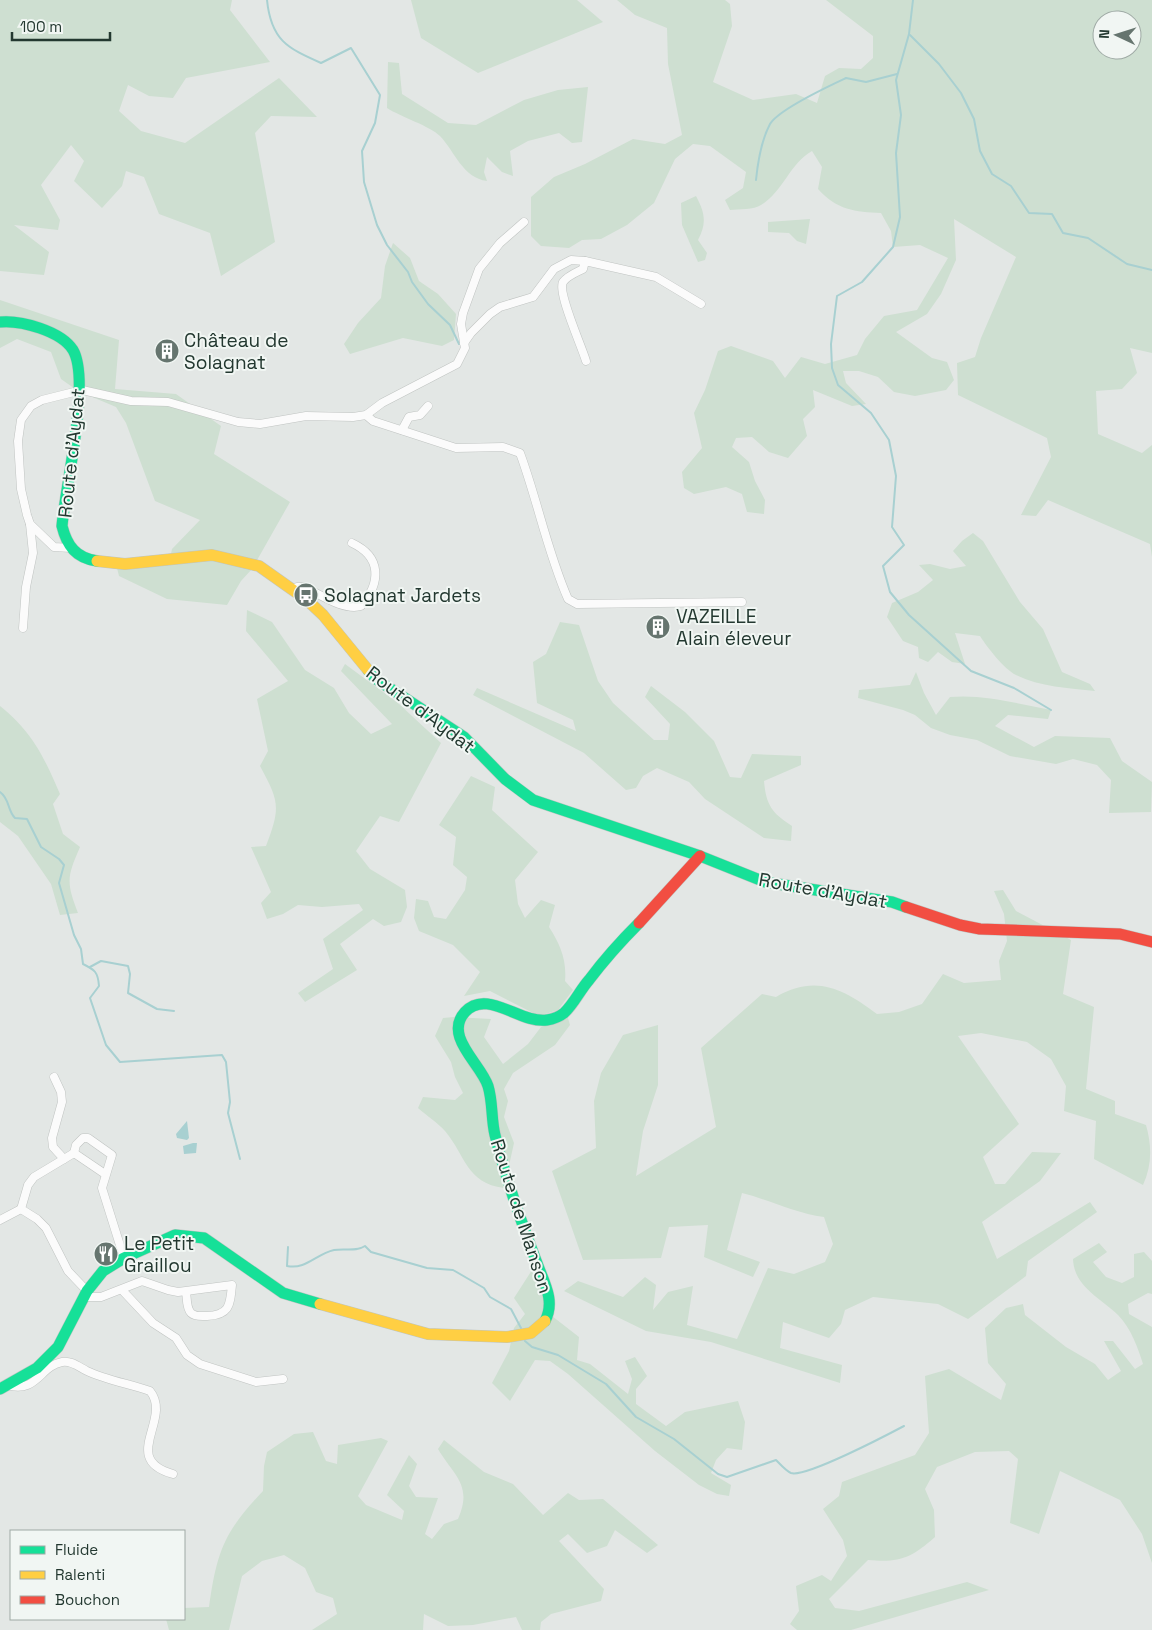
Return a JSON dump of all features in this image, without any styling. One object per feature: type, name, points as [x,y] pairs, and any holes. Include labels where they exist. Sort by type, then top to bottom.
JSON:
[{"type":"main road","name":"Route d'Aydat","points":[[0,322],[26,322],[68,345],[74,352],[78,366],[78,391],[62,520],[64,536],[76,554],[92,560],[125,564],[197,556],[227,557],[259,566],[323,615],[351,652],[376,679],[464,737],[519,791],[548,806],[700,856],[765,882],[892,902],[960,925],[980,929],[1120,934],[1152,942]]},
{"type":"main road","name":"Route de Manson","points":[[86,1294],[100,1273],[124,1258],[170,1236],[192,1235],[209,1241],[283,1293],[418,1332],[442,1336],[506,1337],[531,1333],[539,1327],[549,1312],[549,1292],[499,1149],[492,1117],[490,1092],[479,1067],[461,1043],[458,1033],[460,1023],[467,1010],[481,1002],[495,1004],[514,1014],[539,1022],[558,1017],[566,1011],[600,964],[700,856]]},
{"type":"main road","points":[[3,1387],[37,1368],[58,1347],[86,1294]]},
{"type":"street","points":[[23,628],[26,587],[33,554],[30,524],[21,490],[18,441],[21,420],[25,412],[42,400],[78,391],[131,401],[168,402],[238,422],[260,424],[306,416],[353,417],[366,415],[382,403],[457,364],[461,359],[464,343],[462,318],[467,298],[479,269],[500,243],[524,222]]},
{"type":"street","points":[[464,343],[477,326],[500,307],[533,297],[558,265],[570,260],[585,260],[656,277],[701,304]]},
{"type":"street","points":[[585,260],[583,269],[566,279],[561,288],[566,308],[586,361]]},
{"type":"street","points":[[402,430],[409,418],[420,415],[428,406]]},
{"type":"street","points":[[366,415],[373,421],[456,448],[503,447],[520,453],[531,483],[553,565],[568,600],[578,604],[742,602]]},
{"type":"street","points":[[30,524],[54,547],[71,548]]},
{"type":"street","points":[[292,590],[297,587],[304,587],[345,606],[353,608],[361,606],[376,578],[376,570],[373,561],[360,547],[352,543]]},
{"type":"street","points":[[54,1077],[61,1092],[62,1102],[52,1138],[53,1147],[64,1159]]},
{"type":"street","points":[[0,1220],[21,1209],[28,1185],[34,1177],[74,1153],[76,1145],[83,1138],[88,1138],[112,1155],[102,1188],[103,1197],[109,1209],[124,1258]]},
{"type":"street","points":[[74,1153],[105,1174]]},
{"type":"street","points":[[21,1209],[37,1218],[46,1228],[68,1271],[86,1294],[101,1297],[142,1281],[168,1290],[232,1285],[231,1301],[224,1312],[218,1316],[196,1316],[191,1314],[188,1308],[186,1290]]},
{"type":"street","points":[[122,1290],[152,1322],[176,1338],[187,1356],[200,1364],[256,1382],[283,1379]]},
{"type":"street","points":[[3,1387],[34,1383],[63,1361],[71,1362],[88,1372],[150,1391],[155,1397],[156,1407],[147,1450],[149,1459],[161,1471],[173,1474]]},
{"type":"green space","points":[[0,0],[232,0],[230,10],[270,62],[186,78],[173,98],[149,96],[128,85],[119,111],[141,131],[185,143],[279,78],[317,117],[271,116],[255,133],[275,242],[221,276],[210,233],[159,214],[144,177],[126,171],[122,186],[102,208],[74,181],[84,161],[71,145],[41,185],[60,220],[58,230],[14,225],[49,252],[44,275],[0,271]]},
{"type":"green space","points":[[411,0],[577,0],[603,22],[478,73],[421,38]]},
{"type":"green space","points":[[617,0],[725,0],[730,4],[732,26],[713,82],[753,100],[796,94],[817,103],[825,76],[839,68],[861,69],[873,58],[873,36],[826,0],[1152,0],[1152,353],[1130,348],[1137,373],[1122,389],[1096,391],[1098,434],[1142,453],[1152,445],[1152,557],[1150,544],[1048,500],[1036,516],[1021,515],[1051,457],[1047,438],[958,395],[957,363],[975,357],[981,338],[1016,257],[954,219],[956,260],[941,294],[927,314],[896,332],[932,358],[947,362],[954,380],[946,390],[915,396],[894,392],[878,377],[859,371],[843,371],[846,383],[866,404],[852,406],[813,390],[815,407],[803,419],[807,436],[788,458],[769,452],[752,437],[736,438],[732,447],[749,462],[755,481],[765,500],[764,514],[747,512],[742,494],[726,487],[694,494],[684,488],[682,472],[702,448],[694,413],[705,390],[718,351],[731,346],[773,361],[785,378],[801,357],[825,364],[857,355],[865,339],[884,316],[917,310],[948,258],[920,245],[893,247],[891,231],[881,213],[855,211],[839,206],[825,196],[818,189],[822,167],[812,151],[804,156],[775,193],[761,205],[750,209],[730,210],[725,200],[743,188],[746,172],[710,146],[693,144],[675,159],[654,203],[627,225],[601,239],[582,240],[569,248],[541,246],[531,236],[531,197],[554,177],[585,164],[633,139],[665,144],[682,135],[668,64],[667,28],[635,15]]},
{"type":"green space","points":[[388,62],[399,63],[402,94],[448,123],[476,125],[524,100],[558,90],[588,87],[582,142],[572,143],[559,133],[528,141],[510,151],[513,176],[502,172],[487,157],[484,172],[487,181],[479,179],[466,170],[435,132],[387,108]]},
{"type":"green space","points":[[696,196],[704,218],[703,228],[698,240],[707,253],[705,260],[698,262],[682,225],[681,203]]},
{"type":"green space","points":[[810,219],[806,244],[797,241],[789,233],[768,232],[768,222]]},
{"type":"green space","points":[[393,243],[410,258],[419,281],[438,294],[456,314],[454,340],[442,346],[403,338],[350,354],[344,344],[358,323],[381,298],[385,266]]},
{"type":"green space","points":[[0,300],[119,340],[115,389],[176,394],[221,426],[214,454],[290,502],[252,569],[241,581],[227,605],[167,599],[119,576],[117,568],[169,563],[172,549],[200,520],[155,501],[126,423],[116,407],[78,391],[61,379],[51,352],[17,339],[0,348]]},
{"type":"green space","points":[[973,533],[983,541],[1020,602],[1043,629],[1062,672],[1090,684],[1095,691],[1045,685],[1016,675],[1001,663],[980,636],[955,633],[965,664],[952,662],[938,652],[928,662],[919,658],[918,647],[903,641],[887,617],[892,603],[918,592],[933,580],[919,565],[930,564],[950,569],[966,566],[953,551]]},
{"type":"green space","points":[[247,610],[272,622],[305,670],[334,688],[349,713],[371,734],[392,724],[341,671],[345,664],[398,703],[441,743],[399,822],[380,816],[356,851],[370,869],[405,890],[407,907],[401,922],[384,926],[373,919],[340,944],[357,970],[305,1002],[298,993],[333,969],[323,939],[363,910],[359,904],[322,907],[298,905],[283,914],[267,919],[261,903],[271,892],[251,847],[266,846],[274,822],[276,804],[271,788],[260,766],[268,751],[257,699],[288,681],[246,631]]},
{"type":"green space","points":[[560,622],[579,625],[598,681],[613,703],[654,740],[668,740],[670,724],[645,697],[651,686],[685,712],[714,741],[730,777],[741,778],[752,754],[801,756],[801,765],[764,781],[766,796],[771,808],[779,817],[792,826],[791,841],[764,838],[705,799],[689,782],[657,768],[643,776],[636,788],[626,790],[584,753],[473,695],[477,688],[576,731],[573,720],[537,703],[533,662],[546,654]]},
{"type":"green space","points":[[916,672],[924,693],[936,715],[950,697],[988,698],[1051,710],[1048,719],[1008,715],[995,726],[1034,747],[1055,736],[1110,738],[1122,761],[1152,782],[1151,812],[1109,813],[1111,780],[1097,765],[1073,759],[1056,764],[1010,756],[977,740],[950,735],[931,728],[915,715],[903,710],[858,698],[859,690],[910,685]]},
{"type":"green space","points":[[0,706],[29,735],[42,756],[60,794],[53,804],[63,834],[80,847],[70,873],[71,894],[78,913],[60,915],[51,884],[18,836],[0,822]]},
{"type":"green space","points":[[471,776],[495,787],[492,810],[538,852],[515,880],[518,904],[525,918],[541,900],[555,905],[549,927],[562,953],[565,966],[565,981],[573,990],[558,1010],[539,1016],[490,991],[464,996],[480,972],[453,945],[419,931],[414,918],[416,899],[428,901],[434,917],[446,919],[465,890],[467,877],[453,865],[456,837],[439,825]]},
{"type":"green space","points":[[1003,890],[1016,911],[1071,940],[1063,994],[1094,1007],[1086,1089],[1115,1101],[1115,1114],[1146,1125],[1150,1155],[1143,1185],[1094,1159],[1096,1121],[1064,1111],[1066,1086],[1051,1059],[1027,1042],[981,1033],[958,1036],[1019,1124],[983,1157],[995,1184],[1005,1184],[1032,1152],[1061,1153],[1040,1181],[982,1222],[997,1259],[1090,1202],[1097,1212],[1028,1261],[1026,1276],[968,1319],[938,1304],[873,1297],[845,1310],[841,1324],[829,1338],[783,1322],[780,1348],[842,1365],[840,1383],[711,1342],[646,1331],[564,1291],[578,1281],[623,1297],[645,1277],[656,1285],[653,1310],[668,1292],[693,1286],[687,1325],[737,1339],[768,1268],[794,1274],[825,1262],[833,1244],[824,1217],[803,1213],[742,1193],[727,1250],[760,1262],[753,1277],[704,1257],[708,1225],[669,1227],[661,1258],[583,1260],[552,1171],[596,1148],[594,1101],[601,1073],[623,1035],[658,1025],[658,1085],[643,1131],[636,1176],[716,1127],[701,1048],[762,994],[776,997],[804,986],[829,988],[841,992],[865,1005],[877,1014],[899,1012],[922,1004],[943,974],[964,983],[1001,980],[999,961],[1007,941],[1004,914],[994,891]]},
{"type":"green space","points":[[443,1018],[491,1019],[484,1037],[503,1064],[528,1044],[541,1027],[568,1018],[570,1025],[555,1045],[513,1073],[504,1089],[508,1101],[504,1117],[514,1143],[504,1188],[491,1185],[474,1174],[445,1131],[418,1108],[423,1097],[455,1100],[463,1093],[455,1077],[451,1062],[435,1036]]},
{"type":"green space","points":[[1099,1243],[1107,1252],[1093,1262],[1106,1277],[1122,1283],[1134,1277],[1134,1254],[1144,1252],[1152,1261],[1152,1294],[1148,1293],[1128,1304],[1129,1314],[1152,1327],[1152,1563],[1142,1534],[1120,1500],[1060,1471],[1039,1534],[1010,1523],[1018,1459],[1009,1451],[975,1452],[937,1467],[925,1489],[934,1510],[935,1537],[919,1550],[904,1558],[889,1561],[868,1560],[829,1599],[835,1608],[859,1611],[967,1582],[989,1590],[851,1630],[797,1630],[790,1624],[799,1611],[796,1586],[822,1575],[831,1581],[847,1556],[843,1540],[823,1509],[839,1496],[842,1482],[915,1455],[929,1433],[925,1376],[949,1369],[1001,1400],[1006,1384],[988,1363],[985,1328],[1006,1308],[1023,1304],[1025,1315],[1066,1347],[1095,1364],[1108,1380],[1121,1371],[1104,1341],[1113,1341],[1135,1369],[1143,1364],[1134,1338],[1123,1320],[1083,1285],[1075,1269],[1073,1259]]},
{"type":"green space","points":[[532,1270],[543,1294],[543,1309],[579,1337],[577,1360],[590,1364],[628,1394],[632,1379],[625,1361],[635,1357],[647,1376],[636,1389],[636,1404],[666,1426],[685,1412],[738,1401],[745,1422],[742,1450],[727,1448],[716,1460],[711,1473],[731,1485],[729,1496],[717,1494],[699,1485],[655,1451],[568,1374],[550,1361],[535,1360],[510,1401],[492,1383],[509,1351],[514,1328],[525,1314],[514,1298]]},
{"type":"green space","points":[[313,1432],[326,1461],[337,1464],[338,1445],[381,1438],[388,1441],[358,1496],[366,1505],[402,1520],[404,1511],[387,1495],[409,1455],[417,1464],[409,1486],[416,1497],[438,1498],[425,1534],[432,1539],[444,1524],[458,1519],[462,1507],[463,1498],[460,1481],[438,1449],[444,1440],[484,1472],[513,1484],[543,1515],[568,1493],[579,1500],[603,1499],[658,1545],[647,1553],[615,1530],[607,1546],[587,1553],[568,1534],[559,1541],[604,1589],[601,1601],[551,1614],[541,1622],[540,1630],[522,1630],[516,1617],[473,1625],[448,1626],[424,1614],[423,1630],[312,1630],[337,1614],[333,1598],[316,1592],[305,1568],[284,1555],[262,1561],[242,1576],[229,1630],[169,1630],[166,1620],[185,1620],[185,1608],[209,1607],[215,1571],[224,1543],[239,1519],[263,1491],[264,1466],[267,1452],[294,1434]]},
{"type":"water","points":[[187,1121],[189,1138],[187,1140],[177,1138],[176,1134]]},
{"type":"water","points":[[197,1143],[196,1153],[184,1154],[183,1146]]},
{"type":"waterway","points":[[267,0],[272,25],[277,34],[290,47],[321,63],[351,48],[380,95],[375,123],[362,151],[364,182],[377,225],[387,245],[408,272],[412,282],[428,304],[450,325],[459,344]]},
{"type":"waterway","points":[[913,0],[909,34],[896,80],[901,115],[896,153],[900,217],[893,247],[862,282],[837,296],[831,344],[832,368],[838,385],[871,413],[889,440],[896,476],[892,527],[904,545],[883,566],[890,592],[909,615],[971,671],[1014,688],[1051,710]]},
{"type":"waterway","points":[[910,35],[939,64],[961,93],[974,119],[980,151],[992,174],[1011,186],[1029,213],[1052,214],[1063,233],[1088,238],[1127,264],[1152,270]]},
{"type":"waterway","points":[[756,180],[764,137],[775,118],[805,98],[846,78],[866,82],[897,74]]},
{"type":"waterway","points":[[0,792],[15,818],[27,819],[41,847],[59,859],[64,865],[59,883],[74,935],[81,949],[83,964],[97,974],[99,986],[90,998],[106,1045],[120,1062],[222,1055],[226,1062],[230,1102],[228,1113],[240,1159]]},
{"type":"waterway","points":[[90,967],[101,961],[128,966],[130,974],[128,993],[157,1009],[174,1011]]},
{"type":"waterway","points":[[288,1247],[287,1266],[294,1267],[305,1264],[334,1250],[362,1248],[365,1246],[371,1252],[427,1268],[453,1270],[484,1288],[490,1297],[511,1309],[521,1328]]},
{"type":"waterway","points":[[525,1341],[532,1347],[558,1355],[606,1384],[636,1417],[674,1439],[718,1474],[727,1477],[776,1460],[789,1472],[799,1473],[846,1455],[904,1426]]},
{"type":"traffic: fast","points":[[0,322],[19,323],[40,328],[59,337],[73,350],[78,365],[78,409],[62,526],[74,550],[83,557],[97,561]]},
{"type":"traffic: fast","points":[[368,670],[376,679],[464,737],[505,779],[533,800],[700,856],[765,882],[892,902],[906,907]]},
{"type":"traffic: fast","points":[[545,1321],[549,1308],[547,1290],[521,1221],[499,1152],[488,1086],[461,1040],[458,1031],[459,1021],[465,1012],[474,1006],[483,1004],[504,1008],[537,1020],[547,1020],[560,1016],[571,1005],[607,958],[639,923]]},
{"type":"traffic: fast","points":[[0,1389],[37,1368],[58,1347],[87,1291],[103,1271],[124,1258],[175,1235],[204,1238],[283,1293],[320,1304]]},
{"type":"traffic: slow","points":[[97,561],[125,564],[212,555],[259,566],[307,600],[323,615],[368,670]]},
{"type":"traffic: slow","points":[[320,1304],[428,1334],[507,1337],[531,1333],[545,1321]]},
{"type":"traffic: jam","points":[[639,923],[700,856]]},
{"type":"traffic: jam","points":[[906,907],[960,925],[980,929],[1120,934],[1152,942]]},
{"type":"place","name":"Château de Solagnat","points":[[167,351]]},
{"type":"place","name":"Solagnat Jardets","points":[[306,595]]},
{"type":"place","name":"VAZEILLE Alain éleveur","points":[[658,627]]},
{"type":"place","name":"Le Petit Graillou","points":[[106,1254]]}]
